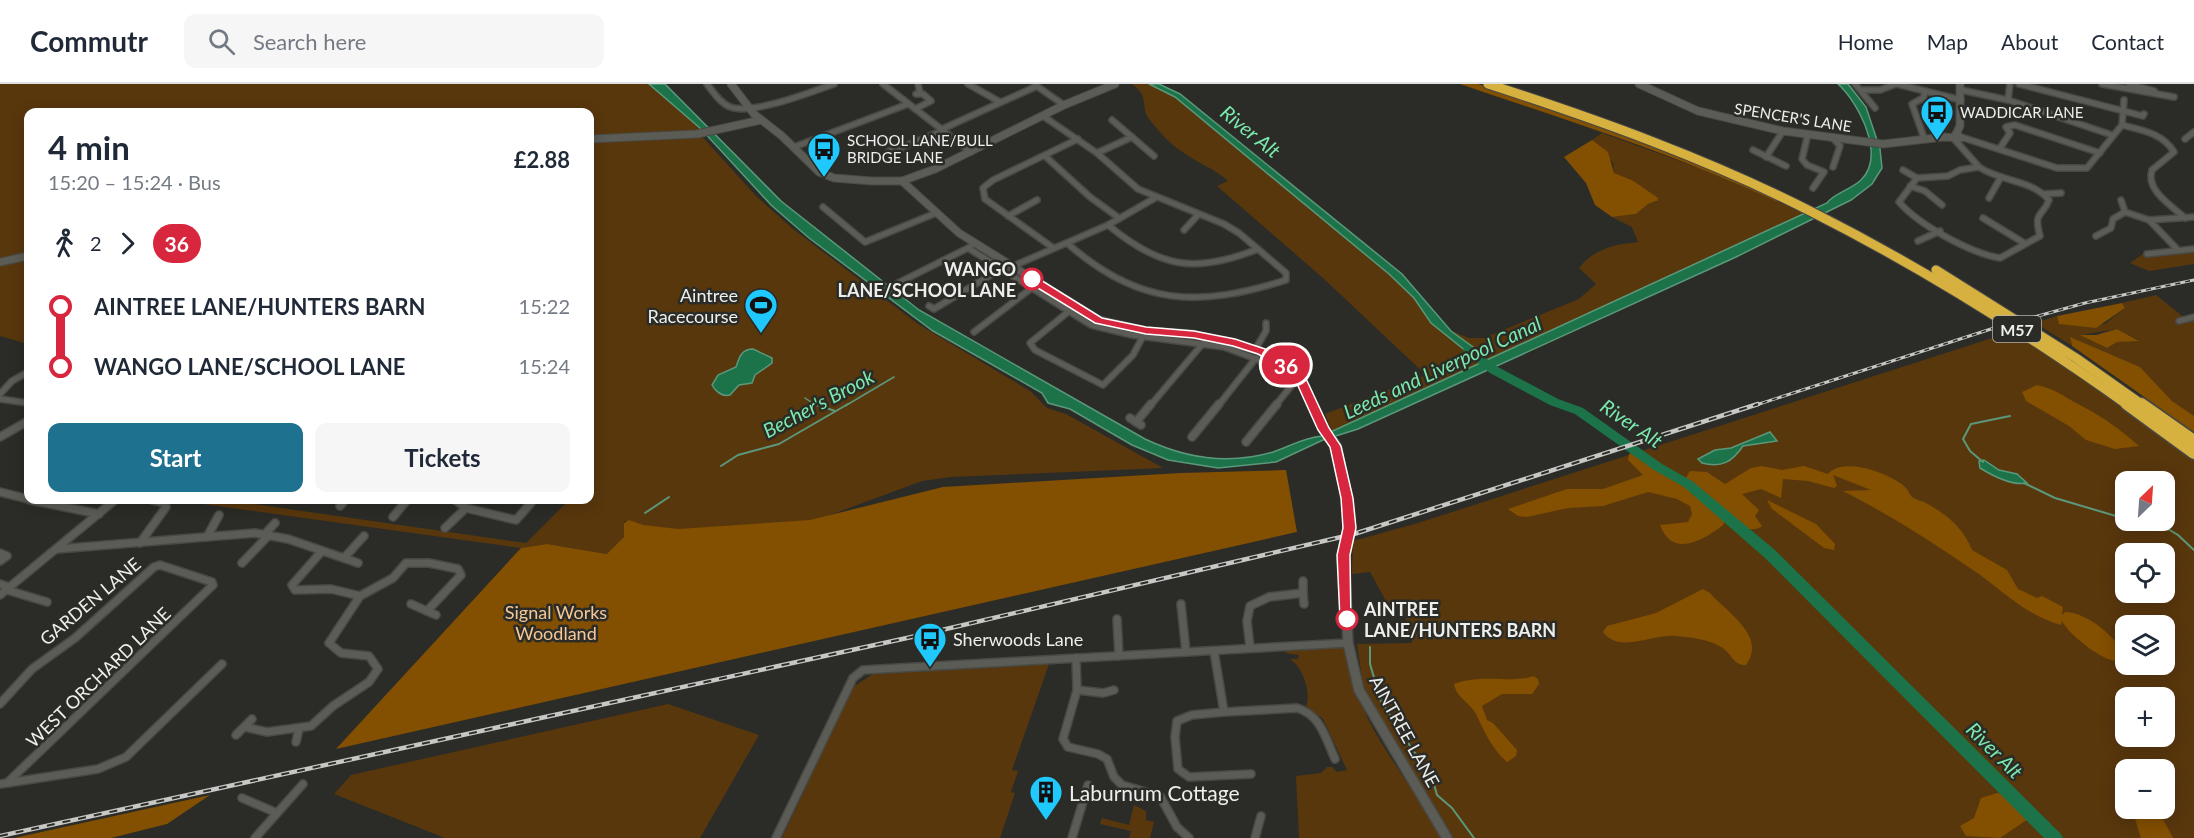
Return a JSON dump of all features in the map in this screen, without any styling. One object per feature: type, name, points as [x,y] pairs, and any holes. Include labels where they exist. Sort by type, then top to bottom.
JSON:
[{"type":"highway","name":"M57","points":[[1488,84],[1599,120],[1805,205]]},
{"type":"highway","name":"M57","points":[[1504,84],[1652,134],[1923,263],[2013,316],[2194,441]]},
{"type":"highway","name":"M57","points":[[1834,219],[2004,320],[2113,393],[2194,453]]},
{"type":"main road","points":[[731,84],[748,107],[819,172],[834,178],[902,180],[935,169],[1064,105],[1115,84]]},
{"type":"main road","points":[[1955,137],[1960,126],[1961,87]]},
{"type":"main road","points":[[714,130],[761,120]]},
{"type":"main road","points":[[594,139],[701,133]]},
{"type":"main road","name":"SPENCER'S LANE","points":[[1862,142],[1883,144],[1955,137]]},
{"type":"main road","name":"AINTREE LANE","points":[[902,180],[971,246],[1011,267],[1035,285],[1099,320],[1146,331],[1206,339],[1256,350],[1298,373],[1333,442],[1350,514],[1344,555],[1348,643],[1359,690],[1448,838]]},
{"type":"main road","points":[[0,262],[24,257]]},
{"type":"street","points":[[707,84],[731,108],[748,107],[802,95],[834,84]]},
{"type":"street","points":[[883,84],[971,152]]},
{"type":"street","points":[[915,109],[931,101],[918,94],[918,84]]},
{"type":"street","points":[[968,84],[999,102]]},
{"type":"street","name":"SPENCER'S LANE","points":[[1639,84],[1698,111],[1783,131],[1862,142]]},
{"type":"street","points":[[1854,84],[1875,108]]},
{"type":"street","points":[[1861,90],[1880,90],[1896,84],[1925,93],[1961,100]]},
{"type":"street","points":[[2008,100],[2010,84]]},
{"type":"street","points":[[2019,84],[2143,116],[2144,114]]},
{"type":"street","points":[[2102,84],[2157,93]]},
{"type":"street","points":[[2129,84],[2176,98]]},
{"type":"street","points":[[900,148],[1035,85],[1064,105]]},
{"type":"street","points":[[1961,87],[2008,100],[2112,135]]},
{"type":"street","points":[[1925,93],[1923,98],[1912,104],[1923,134],[1931,134]]},
{"type":"street","points":[[1955,137],[2000,148],[2068,170],[2087,168],[2122,125],[2124,100]]},
{"type":"street","points":[[794,147],[908,104]]},
{"type":"street","points":[[1043,116],[1097,153],[1138,189],[1155,198],[1224,224],[1287,273],[1286,280],[1216,296],[1162,296],[1139,291],[1112,280],[1093,268],[1067,243]]},
{"type":"street","points":[[1112,120],[1154,156]]},
{"type":"street","points":[[2000,148],[2010,133],[2006,127],[2015,125],[2100,153]]},
{"type":"street","points":[[2122,125],[2160,137],[2173,148],[2174,152],[2153,169],[2150,179],[2160,195],[2184,218]]},
{"type":"street","points":[[701,133],[714,130]]},
{"type":"street","points":[[1766,157],[1783,131]]},
{"type":"street","points":[[2185,139],[2194,132]]},
{"type":"street","points":[[1808,134],[1802,159],[1807,165],[1824,172],[1813,188]]},
{"type":"street","points":[[1097,153],[1132,137]]},
{"type":"street","points":[[1955,137],[1960,151],[1980,167],[2044,194],[2059,195]]},
{"type":"street","points":[[1833,138],[1840,146],[1833,167]]},
{"type":"street","points":[[1052,248],[985,199],[983,188],[993,180],[1078,139]]},
{"type":"street","points":[[1753,150],[1786,165]]},
{"type":"street","points":[[1045,156],[1090,197],[1119,218]]},
{"type":"street","points":[[1903,170],[1917,178],[1947,176],[1960,170],[1980,167]]},
{"type":"street","points":[[1981,192],[1990,197],[2001,177]]},
{"type":"street","points":[[1917,178],[1899,202],[1901,206],[1977,253],[1993,258],[2002,258],[2020,249],[2024,243],[2040,236],[2037,225],[2039,212],[2049,200],[2044,194]]},
{"type":"street","points":[[1910,186],[1942,201]]},
{"type":"street","points":[[1011,267],[1108,225],[1155,198]]},
{"type":"street","points":[[1008,216],[1037,200]]},
{"type":"street","points":[[2121,201],[2125,212]]},
{"type":"street","points":[[823,207],[865,242],[936,213]]},
{"type":"street","points":[[2096,236],[2111,228],[2113,219],[2125,212],[2149,220],[2194,217]]},
{"type":"street","points":[[1184,230],[1198,215]]},
{"type":"street","points":[[2149,220],[2177,249]]},
{"type":"street","points":[[1984,221],[2024,243]]},
{"type":"street","points":[[1108,225],[1132,246],[1151,257],[1172,263],[1212,264],[1258,249]]},
{"type":"street","points":[[1918,241],[1940,231]]},
{"type":"street","points":[[1912,237],[1925,244]]},
{"type":"street","points":[[898,283],[971,246],[999,270],[1035,285],[1068,312],[1091,325],[1112,333],[1142,338],[1206,339],[1256,358],[1291,377],[1292,385],[1246,442]]},
{"type":"street","points":[[2147,254],[2194,249]]},
{"type":"street","points":[[929,306],[934,309],[999,270]]},
{"type":"street","points":[[974,332],[1035,285]]},
{"type":"street","points":[[1068,312],[1030,343],[1035,350],[1089,381],[1103,385],[1133,355],[1142,338]]},
{"type":"street","points":[[2179,321],[2194,316]]},
{"type":"street","points":[[1256,350],[1266,331],[1266,323]]},
{"type":"street","points":[[1136,422],[1206,339]]},
{"type":"street","points":[[1192,437],[1256,358]]},
{"type":"street","points":[[0,394],[12,381],[24,374]]},
{"type":"street","points":[[0,399],[24,402]]},
{"type":"street","points":[[0,437],[24,423]]},
{"type":"street","points":[[0,492],[24,498]]},
{"type":"street","points":[[52,504],[99,514]]},
{"type":"street","points":[[0,595],[111,504]]},
{"type":"street","points":[[140,543],[166,507],[165,504]]},
{"type":"street","points":[[393,517],[404,504]]},
{"type":"street","points":[[462,504],[466,508],[516,520],[530,504]]},
{"type":"street","points":[[445,528],[466,508]]},
{"type":"street","points":[[207,537],[219,514]]},
{"type":"street","points":[[242,563],[274,523]]},
{"type":"street","points":[[57,549],[267,534],[358,563]]},
{"type":"street","points":[[344,558],[364,536]]},
{"type":"street","points":[[322,551],[292,585],[295,590],[331,589],[360,596]]},
{"type":"street","points":[[0,553],[7,556],[0,561]]},
{"type":"street","points":[[245,727],[267,732],[310,726],[333,706],[369,682],[378,669],[369,656],[341,654],[332,650],[329,644],[333,633],[348,618],[360,596],[393,578],[406,563],[429,563],[458,569],[461,575],[427,611]]},
{"type":"street","name":"GARDEN LANE","points":[[0,704],[32,669],[75,638],[154,567],[160,565],[212,582],[213,585]]},
{"type":"street","points":[[1303,581],[1304,604]]},
{"type":"street","points":[[0,584],[8,589],[47,602]]},
{"type":"street","name":"WEST ORCHARD LANE","points":[[3,784],[171,628],[213,585]]},
{"type":"street","points":[[1250,647],[1247,621],[1250,606],[1263,597],[1303,593]]},
{"type":"street","points":[[411,604],[436,615]]},
{"type":"street","points":[[1181,604],[1186,652]]},
{"type":"street","points":[[1117,619],[1119,656]]},
{"type":"street","points":[[776,838],[856,674],[871,669],[1348,643]]},
{"type":"street","points":[[1214,651],[1224,712]]},
{"type":"street","points":[[1076,658],[1077,690],[1063,739],[1068,747],[1098,754],[1107,759],[1114,777],[1122,785],[1160,796],[1177,827],[1189,838]]},
{"type":"street","points":[[3,784],[98,769],[126,757],[222,664]]},
{"type":"street","points":[[1077,690],[1095,690],[1103,693],[1114,690]]},
{"type":"street","points":[[1251,774],[1189,777],[1178,769],[1174,725],[1178,718],[1184,715],[1224,712],[1296,708],[1306,710],[1317,720],[1335,759]]},
{"type":"street","points":[[236,735],[252,718]]},
{"type":"street","points":[[296,742],[299,729]]},
{"type":"street","points":[[255,838],[303,784]]},
{"type":"street","points":[[1072,838],[1088,785]]},
{"type":"street","points":[[242,798],[277,813]]},
{"type":"street","points":[[1255,838],[1261,816]]},
{"type":"shaded area","name":"Aintree Racecourse","points":[[0,84],[649,84],[701,129],[697,131],[757,197],[793,229],[918,324],[1030,391],[1047,408],[1066,414],[1163,468],[951,477],[922,481],[811,522],[674,533],[624,521],[624,537],[608,554],[547,544],[521,548],[203,504],[254,504],[526,543],[565,504],[594,504],[594,108],[24,108],[24,255],[0,260]]},
{"type":"shaded area","points":[[649,84],[665,84],[781,201],[919,310],[1145,439],[1191,455],[1224,459],[1257,456],[1309,438],[1322,436],[1827,203],[1861,180],[1868,170],[1871,158],[1867,130],[1861,116],[1838,84],[1848,84],[1866,107],[1880,149],[1882,168],[1872,184],[1851,200],[1736,257],[1358,429],[1323,440],[1276,462],[1218,468],[1168,460],[1132,445],[1070,409],[1048,403],[1042,393],[933,331],[809,238],[771,205],[701,129]]},
{"type":"shaded area","points":[[1132,84],[1149,84],[1174,97],[1389,274],[1414,298],[1431,323],[1476,359],[1483,355],[1451,331],[1469,338],[1484,338],[1579,299],[1596,284],[1579,268],[1591,256],[1621,244],[1638,242],[1632,227],[1612,217],[1636,214],[1648,204],[1657,202],[1632,180],[1614,173],[1613,163],[1592,140],[1602,133],[1723,177],[1807,214],[1332,432],[1325,414],[1426,375],[1323,278],[1217,186],[1228,181],[1179,150],[1166,138],[1147,115],[1143,98]]},
{"type":"shaded area","points":[[1149,84],[1159,84],[1180,94],[1402,274],[1451,331],[1484,355],[1476,359],[1431,323],[1414,298],[1389,274],[1175,97]]},
{"type":"shaded area","points":[[2194,250],[2194,264],[2149,271],[2130,263],[2143,254],[2154,257]]},
{"type":"shaded area","points":[[24,260],[24,343],[0,336],[0,265]]},
{"type":"shaded area","points":[[2156,295],[2186,319],[2194,317],[2194,416],[2172,401],[2140,367],[2070,338],[2072,346],[2035,323],[2057,316],[2059,324],[2105,324],[2125,308],[2122,303]],"holes":[[[2117,329],[2138,340],[2117,342],[2107,348],[2081,335]]]},
{"type":"shaded area","points":[[2014,331],[2126,407],[2194,461],[2194,838],[1453,838],[1400,754],[1363,685],[1357,644],[1412,643],[1403,607],[1390,608],[1370,572],[1352,574],[1353,541],[1418,523]]},
{"type":"shaded area","points":[[753,349],[772,358],[772,363],[755,375],[752,383],[739,385],[730,395],[717,391],[712,385],[718,375],[736,367],[743,352]]},
{"type":"shaded area","points":[[1770,432],[1777,441],[1743,446],[1735,456],[1721,464],[1702,463],[1698,459],[1715,450],[1731,448]]},
{"type":"shaded area","points":[[1984,460],[1999,470],[2017,474],[2027,483],[2009,482],[1991,474],[1980,468],[1979,461]]},
{"type":"shaded area","points":[[1340,646],[1348,650],[1351,674],[1370,722],[1399,771],[1445,838],[1299,838],[1296,776],[1321,773],[1327,767],[1332,767],[1337,772],[1347,770],[1323,719],[1306,706],[1308,694],[1305,680],[1298,667],[1290,659],[1298,659],[1299,655],[1286,653],[1284,650]]},
{"type":"shaded area","points":[[1049,664],[1012,770],[1018,771],[1011,792],[1015,793],[1000,838],[782,838],[853,687],[873,674]]},
{"type":"shaded area","points":[[668,704],[759,735],[700,838],[445,838],[334,794],[351,775]]},
{"type":"shaded area","points":[[1134,805],[1146,811],[1146,820],[1154,822],[1150,838],[1129,838],[1131,831],[1100,824],[1102,818],[1129,825]]},
{"type":"green space","points":[[1460,84],[1478,84],[1663,148],[1779,200],[1776,201],[1620,138]]},
{"type":"green space","points":[[1592,140],[1608,152],[1614,173],[1632,180],[1658,198],[1657,201],[1648,204],[1636,214],[1612,217],[1595,205],[1586,183],[1564,157]]},
{"type":"green space","points":[[2122,303],[2125,308],[2096,328],[2059,324],[2057,316]]},
{"type":"green space","points":[[2117,329],[2139,341],[2117,342],[2107,348],[2080,335],[2096,335]]},
{"type":"green space","points":[[2070,337],[2140,367],[2172,401],[2194,416],[2194,432],[2072,346]]},
{"type":"green space","points":[[2037,385],[2055,391],[2097,415],[2118,428],[2139,446],[2115,449],[2086,440],[2069,426],[2026,401],[2022,392]]},
{"type":"green space","points":[[1634,452],[1688,487],[1694,493],[1691,495],[1695,494],[1725,520],[1723,525],[1697,541],[1680,544],[1672,541],[1665,535],[1660,525],[1688,522],[1692,514],[1690,506],[1677,499],[1648,492],[1603,506],[1568,508],[1527,517],[1518,516],[1508,509],[1567,489],[1603,489],[1643,475],[1628,460],[1629,454]]},
{"type":"green space","points":[[1761,466],[1782,470],[1804,466],[1828,474],[1844,466],[1855,466],[1888,476],[1904,486],[1912,497],[1932,506],[1953,522],[1969,542],[1972,550],[2007,570],[2018,589],[2037,598],[2042,596],[2063,607],[2062,615],[2065,612],[2083,616],[2101,628],[2115,642],[2115,661],[2101,656],[2081,642],[2062,621],[2061,625],[2036,615],[1893,518],[1843,491],[1871,490],[1833,475],[1837,486],[1834,488],[1808,481],[1783,479],[1781,498],[1761,489],[1742,494],[1759,510],[1755,516],[1762,526],[1755,529],[1739,525],[1730,519],[1701,493],[1705,491],[1701,492],[1685,479],[1690,471],[1707,472],[1725,484],[1751,468]]},
{"type":"green space","name":"Signal Works Woodland","points":[[1286,470],[1297,532],[336,749],[521,548],[547,544],[607,554],[624,537],[624,523],[629,520],[643,525],[678,529],[810,520],[943,487],[1180,473]]},
{"type":"green space","points":[[1767,500],[1816,524],[1835,544],[1834,550],[1824,548],[1772,509]]},
{"type":"green space","points":[[1703,589],[1734,616],[1748,634],[1752,644],[1746,665],[1735,661],[1716,644],[1704,640],[1666,636],[1637,642],[1618,642],[1603,632],[1607,626],[1656,613]]},
{"type":"green space","points":[[1533,676],[1538,679],[1539,684],[1532,694],[1502,694],[1482,706],[1487,720],[1493,723],[1517,750],[1516,756],[1507,762],[1493,746],[1476,714],[1457,693],[1454,684],[1476,679],[1517,679]]},
{"type":"green space","points":[[1997,793],[2011,796],[2031,817],[2000,838],[1966,836],[1960,826],[1974,818],[1981,798]]},
{"type":"green space","points":[[210,795],[167,824],[111,838],[14,838]]},
{"type":"green space","points":[[2135,819],[2162,819],[2173,838],[2141,838]]},
{"type":"waterway","name":"River Alt","points":[[1468,349],[1494,370],[1554,402],[1579,411],[1658,467],[1688,484],[1770,554],[2055,838]]},
{"type":"waterway","name":"Becher's Brook","points":[[845,406],[894,377]]},
{"type":"waterway","points":[[805,398],[817,406]]},
{"type":"waterway","points":[[815,404],[835,411]]},
{"type":"waterway","name":"Becher's Brook","points":[[721,466],[738,455],[779,444],[848,404]]},
{"type":"waterway","points":[[1983,462],[1970,451],[1963,439],[1971,424],[2010,416]]},
{"type":"waterway","points":[[2024,483],[2055,498],[2115,516]]},
{"type":"waterway","name":"Becher's Brook","points":[[645,513],[669,497]]},
{"type":"waterway","points":[[2171,531],[2194,550]]},
{"type":"waterway","points":[[1370,647],[1370,664],[1381,701],[1414,752],[1430,770],[1437,795],[1452,808],[1474,838]]},
{"type":"railway","points":[[1753,406],[1991,329],[2085,303],[2194,280]]},
{"type":"railway","points":[[0,836],[916,636],[1354,534],[1758,404]]},
{"type":"bus line","name":"36","points":[[1032,279],[1099,320],[1146,331],[1194,334],[1235,343],[1262,352],[1298,373],[1324,430],[1336,446],[1343,477],[1350,514],[1344,555],[1347,619]]},
{"type":"place","name":"WADDICAR LANE","points":[[1937,141]]},
{"type":"place","name":"SCHOOL LANE/BULL BRIDGE LANE","points":[[824,178]]},
{"type":"place","name":"WANGO LANE/SCHOOL LANE","points":[[1032,279]]},
{"type":"place","name":"Aintree Racecourse","points":[[761,334]]},
{"type":"place","name":"AINTREE LANE/HUNTERS BARN","points":[[1347,619]]},
{"type":"place","name":"Sherwoods Lane","points":[[930,668]]},
{"type":"place","name":"Laburnum Cottage","points":[[1046,821]]},
{"type":"water label","name":"Leeds and Liverpool Canal","points":[[1442,367]]}]
